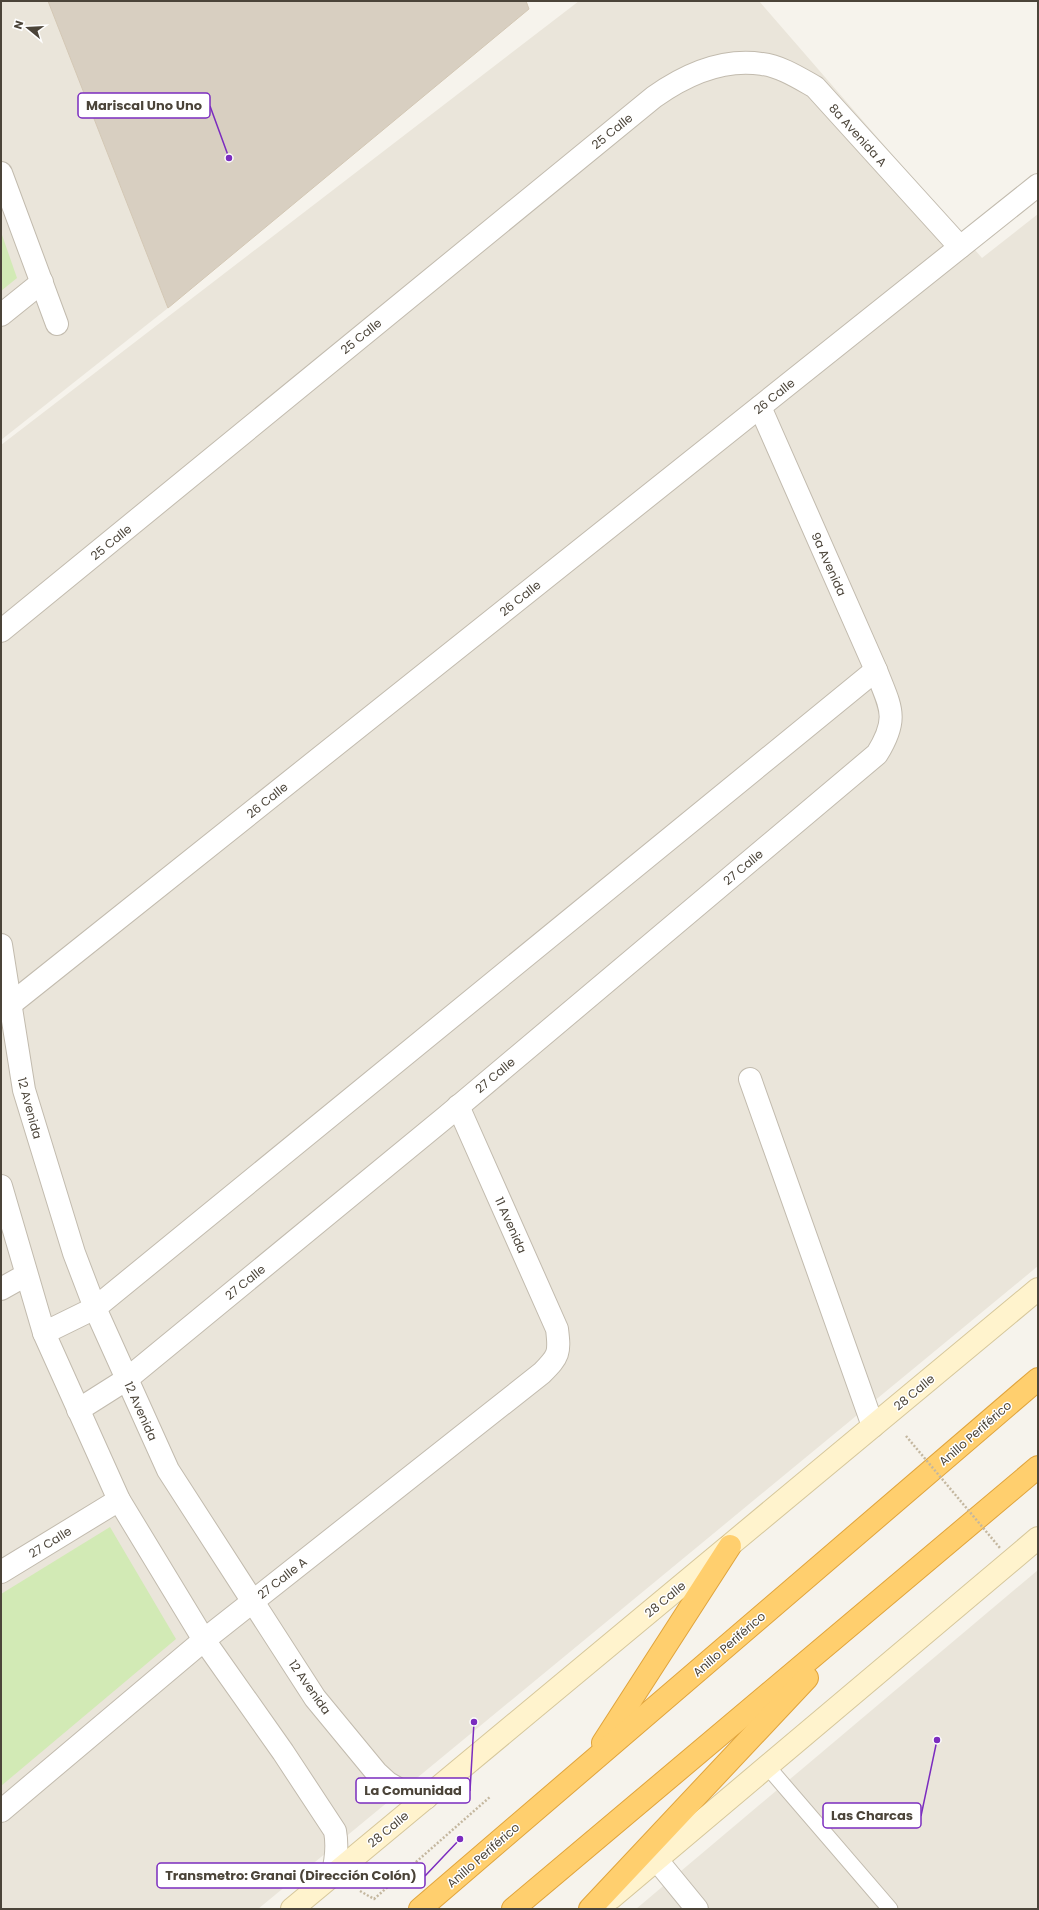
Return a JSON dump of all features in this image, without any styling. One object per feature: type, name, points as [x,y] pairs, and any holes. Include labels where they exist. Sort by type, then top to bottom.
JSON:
[{"type":"highway","name":"Anillo Periférico","points":[[420,1909],[1038,1379]]},
{"type":"highway","points":[[513,1909],[875,1606],[1038,1467]]},
{"type":"highway","points":[[590,1763],[730,1546]]},
{"type":"highway","points":[[590,1909],[875,1606]]},
{"type":"street","name":"8a Avenida A","points":[[733,62],[763,64],[793,75],[815,87],[960,248]]},
{"type":"street","name":"25 Calle","points":[[1,632],[654,96],[676,81],[703,70],[733,62]]},
{"type":"street","points":[[1,173],[57,324]]},
{"type":"street","name":"26 Calle","points":[[6,1006],[1038,185]]},
{"type":"street","points":[[1,315],[42,282]]},
{"type":"street","name":"9a Avenida","points":[[760,407],[876,670],[889,704],[892,722]]},
{"type":"street","points":[[44,1333],[95,1308],[876,670]]},
{"type":"street","name":"27 Calle","points":[[78,1410],[126,1379],[458,1106],[877,754],[888,737],[892,722]]},
{"type":"street","name":"12 Avenida","points":[[1,945],[6,1006],[24,1090],[74,1253],[95,1308],[168,1470],[315,1698],[376,1772],[388,1783],[402,1791],[426,1798]]},
{"type":"street","points":[[750,1079],[873,1426]]},
{"type":"street","name":"11 Avenida","points":[[458,1106],[557,1329],[559,1345]]},
{"type":"street","points":[[1,1186],[44,1333],[119,1500],[204,1640],[283,1752],[335,1831],[337,1842],[336,1858],[332,1876]]},
{"type":"street","points":[[1,1289],[26,1275]]},
{"type":"street","name":"28 Calle","points":[[292,1909],[1038,1289]]},
{"type":"street","name":"27 Calle A","points":[[1,1811],[252,1601],[542,1373],[556,1359],[559,1345]]},
{"type":"street","name":"27 Calle","points":[[1,1572],[119,1500]]},
{"type":"street","points":[[598,1909],[1038,1538]]},
{"type":"street","points":[[656,1860],[697,1909]]},
{"type":"lane","points":[[767,1766],[890,1909]]},
{"type":"path","points":[[906,1436],[1000,1548]]},
{"type":"path","points":[[332,1876],[374,1899],[491,1796]]},
{"type":"shaded area","points":[[1,1],[48,1],[168,308],[1,440]]},
{"type":"shaded area","points":[[579,1],[759,1],[982,258],[1038,214],[1038,1266],[258,1909],[1,1909],[1,445]]},
{"type":"shaded area","points":[[1038,1570],[1038,1909],[636,1909]]},
{"type":"green space","points":[[1,232],[17,278],[1,291]]},
{"type":"green space","points":[[110,1527],[176,1639],[1,1786],[1,1594]]},
{"type":"building","points":[[48,1],[526,1],[529,9],[168,308]]},
{"type":"place","name":"Mariscal Uno Uno","points":[[229,158]]},
{"type":"place","name":"La Comunidad","points":[[474,1722]]},
{"type":"place","name":"Las Charcas","points":[[937,1740]]},
{"type":"place","name":"Transmetro: Granai (Dirección Colón)","points":[[460,1839]]}]
